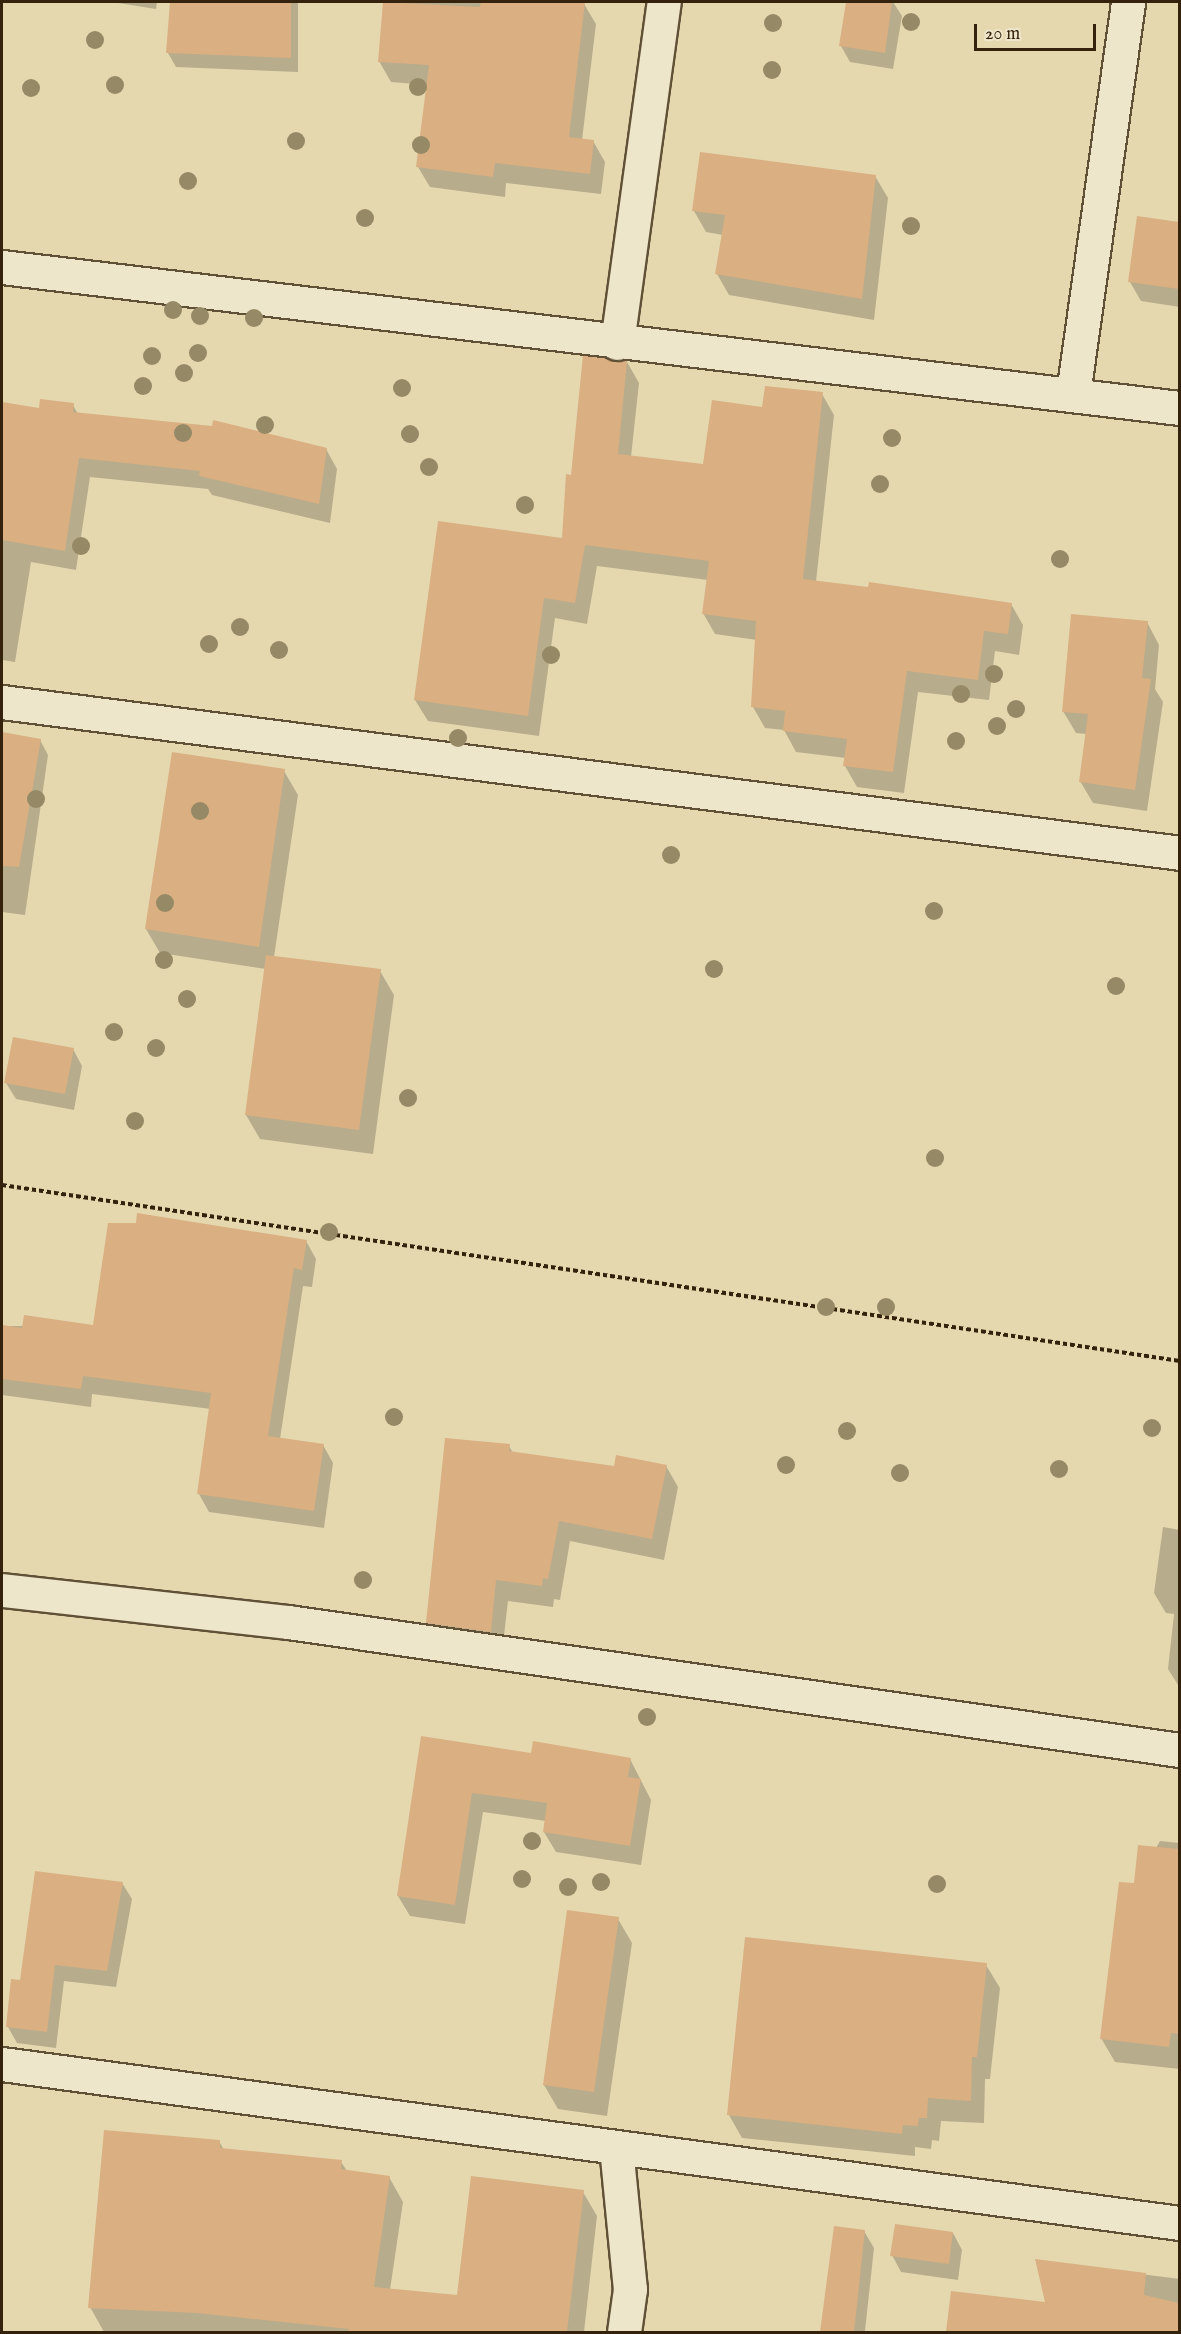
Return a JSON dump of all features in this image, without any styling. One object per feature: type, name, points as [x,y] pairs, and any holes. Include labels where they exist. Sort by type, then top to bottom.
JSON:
[{"type":"street","points":[[617,343],[664,2]]},
{"type":"street","points":[[1074,394],[1128,2]]},
{"type":"street","points":[[2,267],[617,343],[1074,394],[1179,408]]},
{"type":"street","points":[[2,702],[1179,852]]},
{"type":"street","points":[[2,1590],[288,1622],[1179,1750]]},
{"type":"street","points":[[2,2064],[1179,2223]]},
{"type":"street","points":[[616,2147],[630,2289],[624,2332]]},
{"type":"path","points":[[2,1185],[1179,1361]]},
{"type":"building","points":[[170,2],[291,2],[291,58],[166,53]]},
{"type":"building","points":[[383,2],[480,7],[481,2],[585,2],[569,137],[594,140],[590,174],[495,163],[493,177],[416,167],[429,65],[378,62]]},
{"type":"building","points":[[846,2],[892,2],[885,53],[839,46]]},
{"type":"building","points":[[700,152],[876,175],[862,299],[715,274],[725,215],[692,211]]},
{"type":"building","points":[[1137,216],[1179,222],[1179,289],[1128,282]]},
{"type":"building","points":[[583,355],[627,361],[618,454],[703,464],[712,400],[762,407],[765,386],[823,392],[803,579],[868,587],[869,582],[1012,603],[1008,634],[984,631],[978,680],[907,671],[893,772],[843,766],[847,739],[783,731],[785,711],[751,707],[756,621],[702,614],[709,561],[585,545],[575,603],[544,598],[528,716],[414,700],[438,521],[562,538],[566,474],[571,475]]},
{"type":"building","points":[[40,399],[74,403],[73,412],[212,426],[213,420],[327,448],[319,504],[199,476],[200,471],[79,458],[65,551],[2,540],[2,402],[39,408]]},
{"type":"building","points":[[1071,614],[1148,621],[1142,678],[1151,679],[1135,790],[1079,782],[1088,714],[1062,712]]},
{"type":"building","points":[[2,732],[41,739],[19,867],[2,866]]},
{"type":"building","points":[[172,752],[285,769],[259,947],[145,929]]},
{"type":"building","points":[[266,955],[381,969],[359,1130],[245,1115]]},
{"type":"building","points":[[13,1037],[74,1048],[65,1094],[4,1083]]},
{"type":"building","points":[[137,1213],[307,1240],[302,1270],[294,1268],[268,1436],[324,1444],[314,1511],[197,1494],[211,1393],[83,1376],[81,1389],[2,1379],[2,1325],[22,1328],[24,1315],[93,1325],[108,1223],[136,1223]]},
{"type":"building","points":[[445,1438],[510,1444],[509,1451],[614,1466],[616,1455],[667,1465],[652,1539],[559,1521],[548,1579],[543,1578],[542,1586],[496,1580],[491,1632],[426,1623]]},
{"type":"building","points":[[421,1736],[531,1753],[533,1741],[631,1758],[628,1777],[641,1779],[630,1846],[543,1832],[547,1803],[472,1793],[455,1905],[397,1896]]},
{"type":"building","points":[[1138,1845],[1179,1849],[1179,2034],[1171,2033],[1169,2047],[1100,2039],[1119,1882],[1134,1883]]},
{"type":"building","points":[[35,1871],[123,1882],[107,1971],[55,1965],[47,2032],[6,2027],[11,1979],[20,1980]]},
{"type":"building","points":[[567,1910],[619,1917],[594,2092],[543,2085]]},
{"type":"building","points":[[745,1937],[987,1963],[977,2057],[972,2057],[971,2101],[928,2098],[927,2118],[919,2118],[918,2126],[903,2125],[902,2134],[727,2115]]},
{"type":"building","points":[[104,2130],[220,2140],[220,2148],[342,2160],[341,2169],[390,2176],[374,2287],[457,2295],[471,2176],[584,2190],[567,2332],[348,2332],[349,2329],[197,2313],[88,2308]]},
{"type":"building","points":[[895,2224],[953,2232],[949,2264],[890,2256]]},
{"type":"building","points":[[834,2226],[865,2230],[854,2332],[820,2332]]},
{"type":"building","points":[[1035,2259],[1146,2273],[1144,2295],[1179,2303],[1179,2332],[946,2332],[951,2291],[1045,2302]]}]
